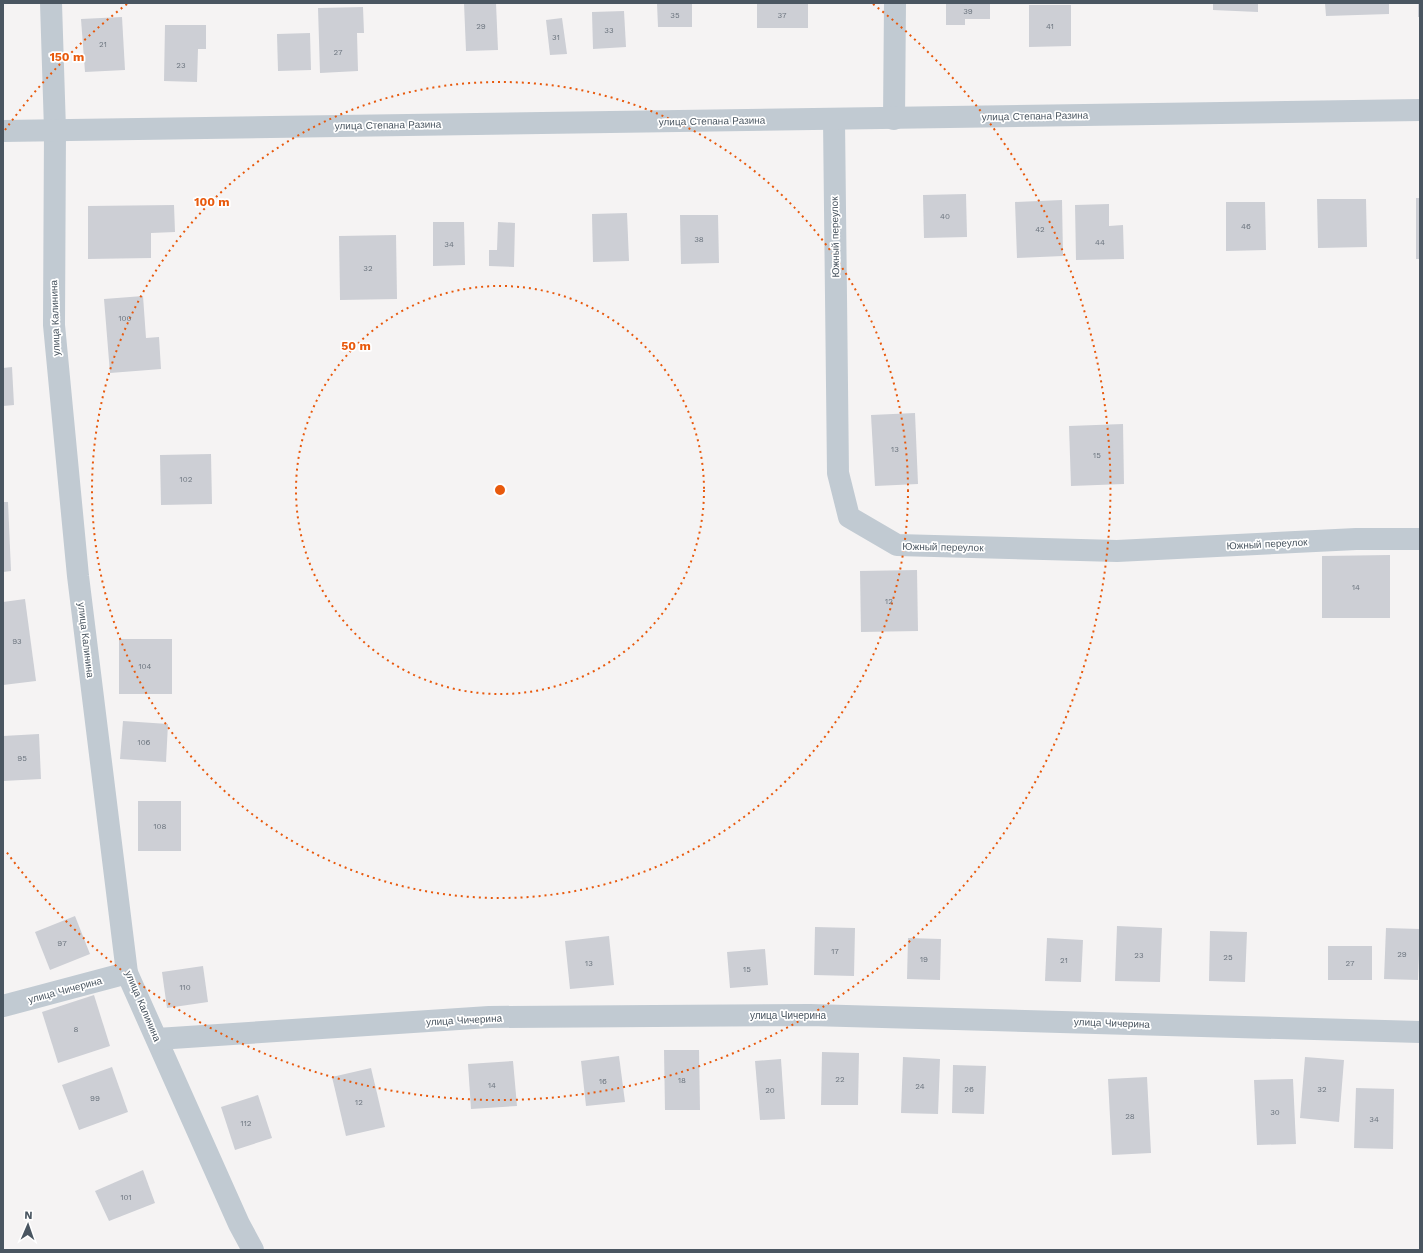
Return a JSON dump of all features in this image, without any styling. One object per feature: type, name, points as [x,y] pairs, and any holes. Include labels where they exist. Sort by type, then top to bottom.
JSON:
[{"type":"street","name":"улица Калинина","points":[[51,3],[55,130],[54,325],[78,576],[127,973],[239,1224],[253,1250]]},
{"type":"street","points":[[894,119],[895,3]]},
{"type":"street","name":"улица Степана Разина","points":[[3,130],[834,120],[1420,110]]},
{"type":"street","name":"Южный переулок","points":[[834,120],[838,473],[849,518],[897,546],[1118,551],[1356,539],[1420,539]]},
{"type":"street","name":"улица Чичерина","points":[[3,1006],[127,973]]},
{"type":"street","name":"улица Чичерина","points":[[157,1039],[490,1017],[803,1015],[1420,1032]]},
{"type":"building","points":[[464,3],[496,3],[498,50],[466,51]]},
{"type":"building","points":[[657,3],[692,3],[692,27],[658,27]]},
{"type":"building","points":[[757,3],[808,3],[808,28],[757,28]]},
{"type":"building","points":[[946,3],[990,3],[990,19],[965,19],[965,25],[946,25]]},
{"type":"building","points":[[1213,3],[1258,3],[1258,12],[1213,10]]},
{"type":"building","points":[[1325,3],[1389,3],[1389,14],[1326,16]]},
{"type":"building","points":[[1418,3],[1420,3],[1420,17],[1418,17]]},
{"type":"building","points":[[1029,5],[1071,5],[1071,46],[1029,47]]},
{"type":"building","points":[[363,7],[364,33],[357,33],[358,71],[320,73],[318,8]]},
{"type":"building","points":[[624,11],[626,47],[593,49],[592,12]]},
{"type":"building","points":[[122,17],[125,70],[85,72],[81,19]]},
{"type":"building","points":[[562,18],[567,54],[550,55],[546,20]]},
{"type":"building","points":[[165,25],[206,25],[206,49],[198,49],[197,82],[164,81]]},
{"type":"building","points":[[310,33],[311,70],[278,71],[277,34]]},
{"type":"building","points":[[966,194],[967,237],[924,238],[923,195]]},
{"type":"building","points":[[1416,198],[1420,198],[1420,259],[1416,259]]},
{"type":"building","points":[[1317,199],[1366,199],[1367,247],[1318,248]]},
{"type":"building","points":[[1062,200],[1063,256],[1017,258],[1015,202]]},
{"type":"building","points":[[1226,202],[1265,202],[1266,250],[1226,251]]},
{"type":"building","points":[[1109,204],[1109,226],[1123,225],[1124,259],[1076,260],[1075,205]]},
{"type":"building","points":[[174,205],[175,232],[151,233],[151,258],[88,259],[88,206]]},
{"type":"building","points":[[627,213],[629,261],[593,262],[592,214]]},
{"type":"building","points":[[680,215],[718,215],[719,263],[681,264]]},
{"type":"building","points":[[433,222],[464,222],[465,265],[433,266]]},
{"type":"building","points":[[498,222],[515,223],[514,267],[489,266],[489,250],[497,250]]},
{"type":"building","points":[[396,235],[397,299],[340,300],[339,236]]},
{"type":"building","points":[[143,296],[146,338],[159,337],[161,369],[110,373],[104,299]]},
{"type":"building","points":[[12,367],[14,405],[3,406],[3,368]]},
{"type":"building","points":[[915,413],[918,484],[875,486],[871,415]]},
{"type":"building","points":[[1123,424],[1124,484],[1071,486],[1069,426]]},
{"type":"building","points":[[211,454],[212,504],[161,505],[160,455]]},
{"type":"building","points":[[3,502],[8,502],[11,571],[3,572]]},
{"type":"building","points":[[1390,555],[1390,618],[1322,618],[1322,556]]},
{"type":"building","points":[[917,570],[918,631],[861,632],[860,571]]},
{"type":"building","points":[[25,599],[36,681],[3,685],[3,602]]},
{"type":"building","points":[[119,639],[172,639],[172,694],[119,694]]},
{"type":"building","points":[[123,721],[168,724],[166,762],[120,759]]},
{"type":"building","points":[[39,734],[41,779],[3,781],[3,736]]},
{"type":"building","points":[[138,801],[181,801],[181,851],[138,851]]},
{"type":"building","points":[[75,916],[90,954],[50,970],[35,932]]},
{"type":"building","points":[[1117,926],[1162,928],[1160,982],[1115,981]]},
{"type":"building","points":[[815,927],[855,928],[854,976],[814,975]]},
{"type":"building","points":[[1386,928],[1420,929],[1418,980],[1384,979]]},
{"type":"building","points":[[1210,931],[1247,932],[1245,982],[1209,981]]},
{"type":"building","points":[[609,936],[614,985],[570,989],[565,941]]},
{"type":"building","points":[[908,938],[941,939],[940,980],[907,979]]},
{"type":"building","points":[[1047,938],[1083,940],[1081,982],[1045,981]]},
{"type":"building","points":[[1328,946],[1372,946],[1372,980],[1328,980]]},
{"type":"building","points":[[765,949],[768,985],[730,988],[727,952]]},
{"type":"building","points":[[203,966],[208,1002],[167,1008],[162,972]]},
{"type":"building","points":[[94,995],[110,1046],[58,1063],[42,1012]]},
{"type":"building","points":[[664,1050],[699,1050],[700,1110],[665,1110]]},
{"type":"building","points":[[822,1052],[859,1053],[858,1105],[821,1105]]},
{"type":"building","points":[[619,1056],[625,1102],[586,1106],[581,1061]]},
{"type":"building","points":[[903,1057],[940,1059],[938,1114],[901,1113]]},
{"type":"building","points":[[1305,1057],[1344,1060],[1339,1122],[1300,1118]]},
{"type":"building","points":[[781,1059],[785,1119],[760,1120],[755,1061]]},
{"type":"building","points":[[513,1061],[517,1106],[471,1109],[468,1064]]},
{"type":"building","points":[[953,1065],[986,1066],[984,1114],[952,1113]]},
{"type":"building","points":[[112,1067],[128,1112],[79,1130],[62,1085]]},
{"type":"building","points":[[371,1068],[385,1127],[346,1136],[332,1077]]},
{"type":"building","points":[[1147,1077],[1151,1153],[1112,1155],[1108,1079]]},
{"type":"building","points":[[1293,1079],[1296,1144],[1257,1145],[1254,1080]]},
{"type":"building","points":[[1356,1088],[1394,1089],[1393,1149],[1354,1148]]},
{"type":"building","points":[[258,1095],[272,1138],[235,1150],[221,1107]]},
{"type":"building","points":[[143,1170],[155,1203],[109,1221],[95,1191]]}]
